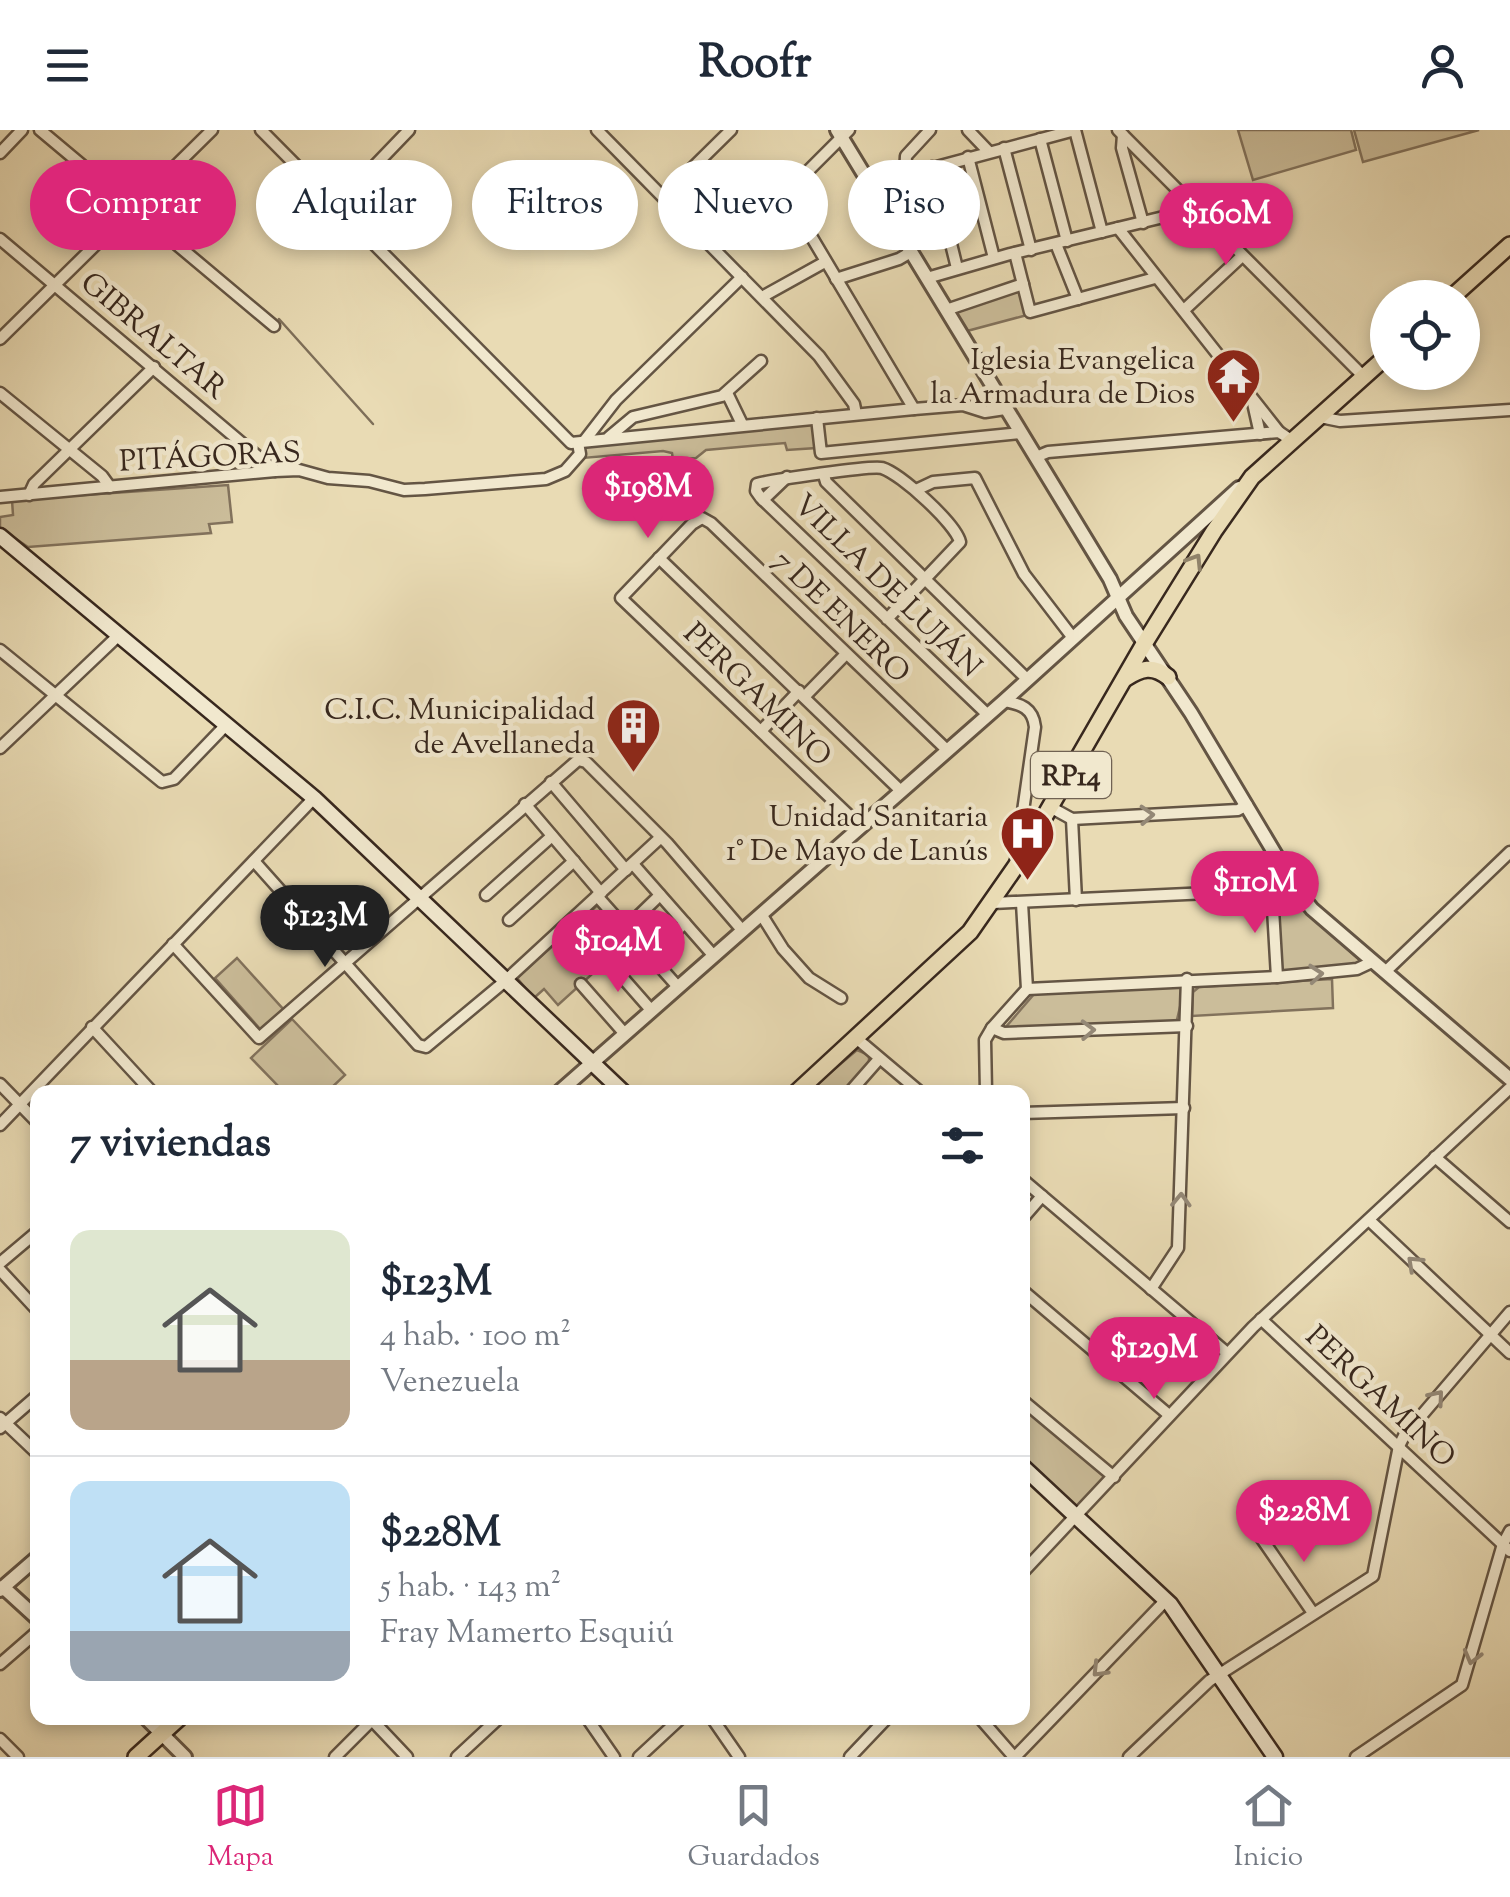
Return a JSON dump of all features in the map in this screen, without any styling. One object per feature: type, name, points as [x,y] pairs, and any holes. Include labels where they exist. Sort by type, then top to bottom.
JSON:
[{"type":"main road","points":[[1471,280],[1510,244]]},
{"type":"main road","name":"RP14","points":[[805,1085],[958,946],[1016,866],[1144,644],[1252,476],[1286,436],[1320,416],[1370,371]]},
{"type":"main road","points":[[3,542],[314,798],[615,1085]]},
{"type":"main road","points":[[1126,678],[1150,668],[1168,677]]},
{"type":"main road","points":[[1030,1473],[1166,1600],[1274,1757]]},
{"type":"main road","points":[[136,1757],[170,1725]]},
{"type":"street","points":[[0,152],[22,130]]},
{"type":"street","points":[[40,130],[75,160]]},
{"type":"street","points":[[182,160],[212,130]]},
{"type":"street","points":[[261,130],[291,160]]},
{"type":"street","points":[[381,160],[410,130]]},
{"type":"street","points":[[701,160],[731,130]]},
{"type":"street","points":[[906,160],[930,130]]},
{"type":"street","points":[[968,130],[989,152]]},
{"type":"street","points":[[960,160],[1075,130],[1102,232]]},
{"type":"street","points":[[604,132],[658,190]]},
{"type":"street","points":[[817,160],[842,132],[856,160]]},
{"type":"street","points":[[1120,132],[1364,376]]},
{"type":"street","points":[[1120,132],[1142,222]]},
{"type":"street","points":[[1040,139],[1078,299]]},
{"type":"street","points":[[1004,148],[1031,250]]},
{"type":"street","points":[[968,158],[994,258]]},
{"type":"street","points":[[927,278],[1176,214],[1192,204]]},
{"type":"street","points":[[1118,228],[1286,436]]},
{"type":"street","name":"GIBRALTAR","points":[[0,239],[275,471]]},
{"type":"street","points":[[0,338],[90,250]]},
{"type":"street","points":[[182,250],[274,326]]},
{"type":"street","points":[[380,250],[572,443],[963,405],[985,412],[1004,409]]},
{"type":"street","points":[[716,250],[819,356],[854,404],[856,414]]},
{"type":"street","points":[[817,250],[914,409]]},
{"type":"street","points":[[953,250],[957,268]]},
{"type":"street","points":[[836,279],[910,252],[1036,456],[1144,644],[1296,889],[1312,909],[1510,1080]]},
{"type":"street","points":[[1015,254],[1030,312],[1155,278]]},
{"type":"street","points":[[1184,310],[1242,256]]},
{"type":"street","points":[[762,296],[824,262]]},
{"type":"street","points":[[582,442],[616,400],[742,278]]},
{"type":"street","points":[[946,310],[1023,284]]},
{"type":"street","points":[[609,437],[633,417],[726,392],[762,361]]},
{"type":"street","points":[[30,495],[34,484],[154,367]]},
{"type":"street","points":[[726,392],[742,424]]},
{"type":"street","points":[[0,394],[102,476],[110,487]]},
{"type":"street","points":[[1252,398],[1260,434]]},
{"type":"street","points":[[1320,416],[1340,421],[1510,410]]},
{"type":"street","points":[[817,418],[820,452],[1020,433]]},
{"type":"street","points":[[1036,456],[1260,434],[1286,436]]},
{"type":"street","name":"PITÁGORAS","points":[[0,497],[299,470],[324,478],[369,481],[404,490],[541,480],[571,467],[580,454],[582,442]]},
{"type":"street","points":[[886,619],[926,579],[957,548],[961,539],[916,490],[885,469],[824,475],[826,482],[926,579],[1027,679]]},
{"type":"street","name":"VILLA DE LUJÁN","points":[[824,475],[786,477],[759,495],[988,715]]},
{"type":"street","points":[[567,1085],[988,715],[1252,476]]},
{"type":"street","points":[[916,490],[932,482],[976,478],[1024,574],[1073,638]]},
{"type":"street","name":"7 DE ENERO","points":[[659,558],[692,524],[702,518],[711,523],[947,750]]},
{"type":"street","points":[[659,558],[900,790]]},
{"type":"street","name":"PERGAMINO","points":[[659,558],[621,598],[860,826]]},
{"type":"street","points":[[0,748],[119,636]]},
{"type":"street","points":[[0,650],[156,781],[168,782],[226,725]]},
{"type":"street","points":[[760,731],[845,655]]},
{"type":"street","points":[[1004,700],[1028,709],[1035,727],[1016,866]]},
{"type":"street","points":[[174,944],[259,1038],[574,761],[582,760],[660,838],[742,930]]},
{"type":"street","points":[[551,782],[713,955]]},
{"type":"street","points":[[38,1085],[314,798]]},
{"type":"street","points":[[525,804],[678,987]]},
{"type":"street","points":[[1052,808],[1072,819],[1238,810],[1248,806]]},
{"type":"street","points":[[1072,819],[1076,900]]},
{"type":"street","points":[[486,895],[552,836]]},
{"type":"street","points":[[254,861],[422,1047],[431,1044],[504,982],[660,838]]},
{"type":"street","points":[[1384,972],[1510,852]]},
{"type":"street","points":[[509,920],[574,861]]},
{"type":"street","points":[[992,903],[1296,889]]},
{"type":"street","points":[[1272,892],[1277,977]]},
{"type":"street","points":[[626,928],[660,895]]},
{"type":"street","points":[[986,1085],[984,1046],[992,1028],[1027,989],[1022,903]]},
{"type":"street","points":[[761,914],[782,949],[809,978],[841,998]]},
{"type":"street","points":[[650,955],[685,923]]},
{"type":"street","points":[[608,960],[652,1010]]},
{"type":"street","points":[[1027,989],[1277,977],[1357,969],[1372,962]]},
{"type":"street","points":[[1151,1289],[1178,1248],[1187,980]]},
{"type":"street","points":[[582,984],[625,1034]]},
{"type":"street","points":[[992,1028],[1004,1033],[1187,1026]]},
{"type":"street","points":[[92,1028],[145,1085]]},
{"type":"street","points":[[856,1038],[911,1085]]},
{"type":"street","points":[[856,1085],[879,1059]]},
{"type":"street","points":[[0,1084],[30,1115]]},
{"type":"street","points":[[1030,1565],[1227,1353],[1510,1088]]},
{"type":"street","points":[[0,1124],[30,1093]]},
{"type":"street","points":[[1030,1113],[1184,1108]]},
{"type":"street","points":[[1435,1158],[1510,1222]]},
{"type":"street","points":[[1030,1186],[1227,1353]]},
{"type":"street","points":[[1030,1210],[1042,1196]]},
{"type":"street","points":[[1368,1220],[1510,1354]]},
{"type":"street","points":[[30,1239],[0,1267],[30,1303]]},
{"type":"street","points":[[1030,1297],[1169,1415]]},
{"type":"street","points":[[1129,1757],[1219,1673],[1373,1576],[1399,1446],[1510,1312]]},
{"type":"street","name":"PERGAMINO","points":[[1262,1319],[1506,1547]]},
{"type":"street","points":[[30,1401],[2,1423],[30,1447]]},
{"type":"street","points":[[1030,1407],[1114,1477]]},
{"type":"street","points":[[1356,1757],[1462,1686],[1510,1531]]},
{"type":"street","points":[[1262,1539],[1313,1613]]},
{"type":"street","points":[[30,1563],[1,1587],[30,1611]]},
{"type":"street","points":[[986,1725],[1015,1757],[1166,1600]]},
{"type":"street","points":[[0,1664],[30,1638]]},
{"type":"street","points":[[154,1725],[184,1757]]},
{"type":"street","points":[[335,1757],[367,1725]]},
{"type":"street","points":[[378,1725],[406,1757]]},
{"type":"street","points":[[457,1757],[491,1725]]},
{"type":"street","points":[[592,1725],[614,1757]]},
{"type":"street","points":[[639,1757],[674,1725]]},
{"type":"street","points":[[717,1725],[739,1757]]},
{"type":"street","points":[[850,1757],[880,1725]]},
{"type":"street","points":[[0,1739],[18,1757]]},
{"type":"shaded area","points":[[1238,130],[1351,130],[1356,150],[1253,180]]},
{"type":"shaded area","points":[[1354,130],[1479,130],[1363,162]]},
{"type":"shaded area","points":[[1021,288],[1027,315],[967,331],[954,311]]},
{"type":"shaded area","points":[[814,422],[816,448],[787,450],[785,443],[706,450],[696,458],[673,460],[672,453],[663,451],[583,458],[588,443]]},
{"type":"shaded area","points":[[228,485],[232,522],[209,524],[211,533],[28,547],[0,528],[0,517],[13,515],[12,500]]},
{"type":"shaded area","points":[[1299,897],[1306,912],[1362,962],[1281,973],[1276,899]]},
{"type":"shaded area","points":[[602,901],[633,937],[558,1005],[544,989],[534,998],[517,978]]},
{"type":"shaded area","points":[[237,958],[284,1010],[261,1030],[215,978]]},
{"type":"shaded area","points":[[1332,979],[1333,1008],[1192,1016],[1193,992],[1199,987]]},
{"type":"shaded area","points":[[1180,986],[1184,990],[1176,1024],[1005,1028],[1035,993]]},
{"type":"shaded area","points":[[292,1019],[345,1075],[334,1085],[277,1085],[251,1058]]},
{"type":"shaded area","points":[[857,1050],[869,1055],[869,1063],[850,1085],[815,1085]]},
{"type":"shaded area","points":[[1030,1407],[1114,1477],[1077,1515],[1030,1472]]},
{"type":"waterway","points":[[279,319],[373,424]]},
{"type":"place","name":"Iglesia Evangelica la Armadura de Dios","points":[[1234,425]]},
{"type":"place","name":"C.I.C. Municipalidad de Avellaneda","points":[[634,775]]},
{"type":"place","name":"Unidad Sanitaria 1° De Mayo de Lanús","points":[[1027,882]]}]
